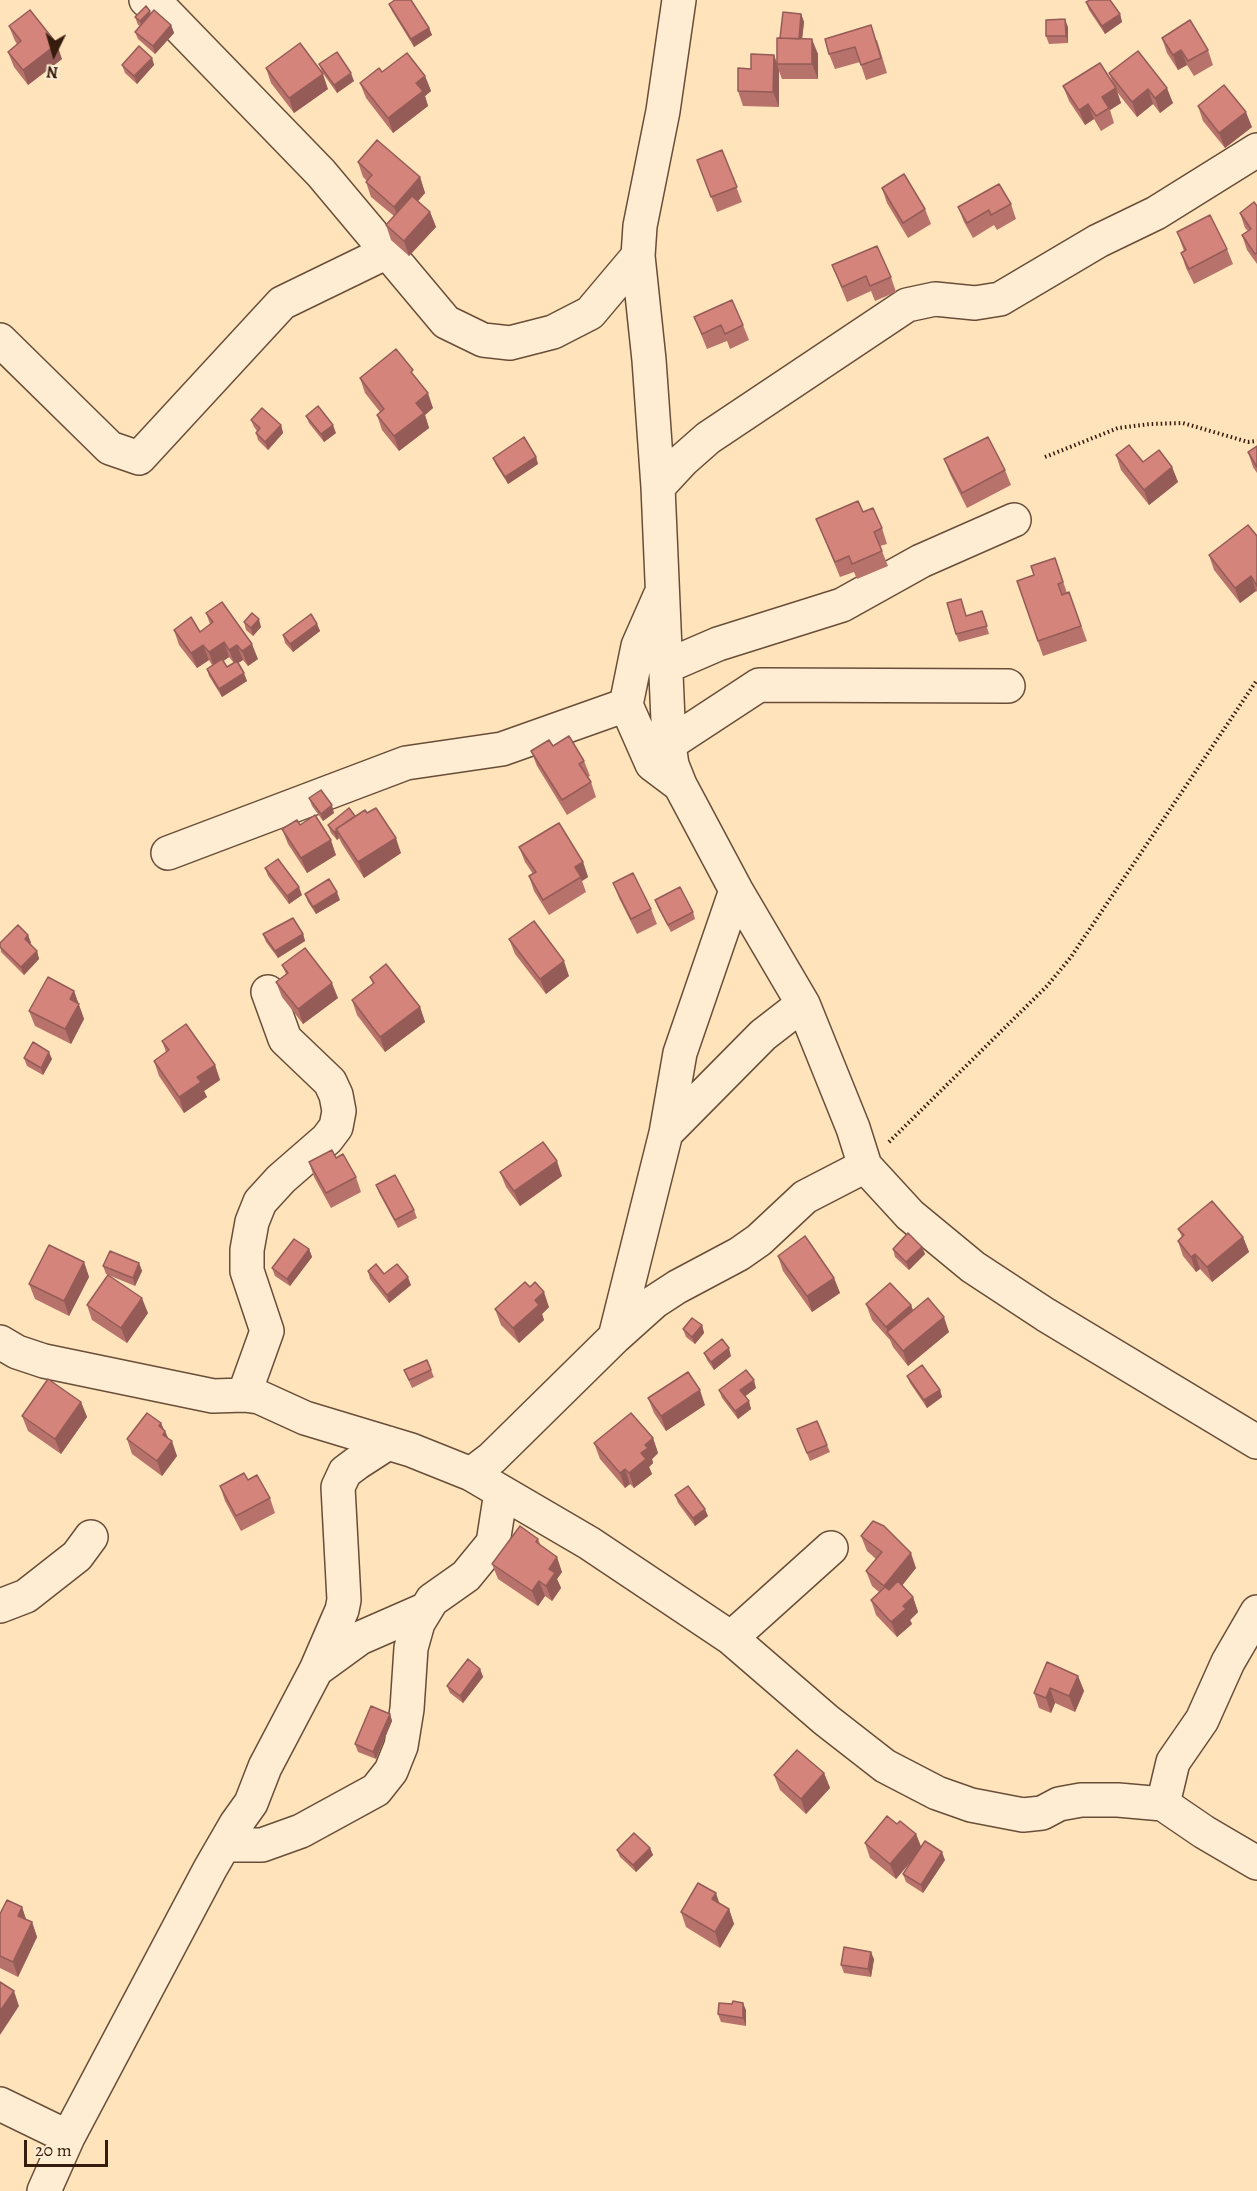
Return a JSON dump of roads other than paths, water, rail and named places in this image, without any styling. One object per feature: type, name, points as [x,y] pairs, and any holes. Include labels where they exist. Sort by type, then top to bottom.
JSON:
[{"type":"street","points":[[146,0],[162,9],[321,173],[446,322],[483,340],[510,343],[553,332],[590,313],[638,256]]},
{"type":"street","points":[[679,0],[663,111],[640,226],[638,256],[649,360],[658,488],[669,744],[672,765],[680,785],[736,890],[803,1004],[854,1128],[865,1166],[910,1215],[973,1267],[1046,1315],[1257,1442]]},
{"type":"street","points":[[658,488],[683,460],[708,438],[907,305],[935,299],[975,303],[1000,298],[1098,241],[1156,213],[1257,150]]},
{"type":"street","points":[[0,340],[110,448],[139,458],[282,303],[387,252]]},
{"type":"street","points":[[667,666],[718,644],[842,604],[921,561],[1014,520]]},
{"type":"street","points":[[663,590],[638,646],[626,705],[652,764],[680,785]]},
{"type":"street","points":[[669,744],[759,685],[1008,686]]},
{"type":"street","points":[[168,853],[406,763],[502,749],[626,705]]},
{"type":"street","points":[[615,1337],[666,1133],[680,1053],[736,890]]},
{"type":"street","points":[[244,1395],[267,1331],[247,1271],[247,1250],[252,1222],[260,1202],[281,1179],[327,1140],[336,1127],[339,1111],[336,1095],[330,1082],[285,1039],[268,992]]},
{"type":"street","points":[[666,1133],[763,1035],[803,1004]]},
{"type":"street","points":[[471,1474],[492,1458],[615,1337],[654,1302],[739,1254],[759,1240],[805,1197],[865,1166]]},
{"type":"street","points":[[0,1342],[17,1352],[44,1361],[213,1396],[259,1397],[304,1418],[388,1443],[471,1474],[590,1543],[731,1638],[826,1720],[885,1766],[937,1793],[971,1805],[1023,1815],[1042,1813],[1059,1804],[1081,1800],[1118,1800],[1163,1804],[1204,1832],[1257,1863]]},
{"type":"street","points":[[44,2191],[68,2137],[224,1845],[251,1803],[265,1767],[316,1670],[342,1610],[344,1600],[338,1487],[345,1472],[388,1443]]},
{"type":"street","points":[[224,1845],[262,1845],[301,1831],[376,1790],[391,1771],[401,1746],[407,1709],[411,1648],[418,1623],[432,1600],[466,1576],[493,1543],[501,1492]]},
{"type":"street","points":[[0,1606],[26,1596],[77,1556],[91,1537]]},
{"type":"street","points":[[731,1638],[831,1548]]},
{"type":"street","points":[[316,1670],[360,1638],[424,1610]]},
{"type":"street","points":[[1163,1804],[1173,1762],[1202,1720],[1228,1662],[1257,1612]]},
{"type":"street","points":[[0,2104],[68,2137]]}]
